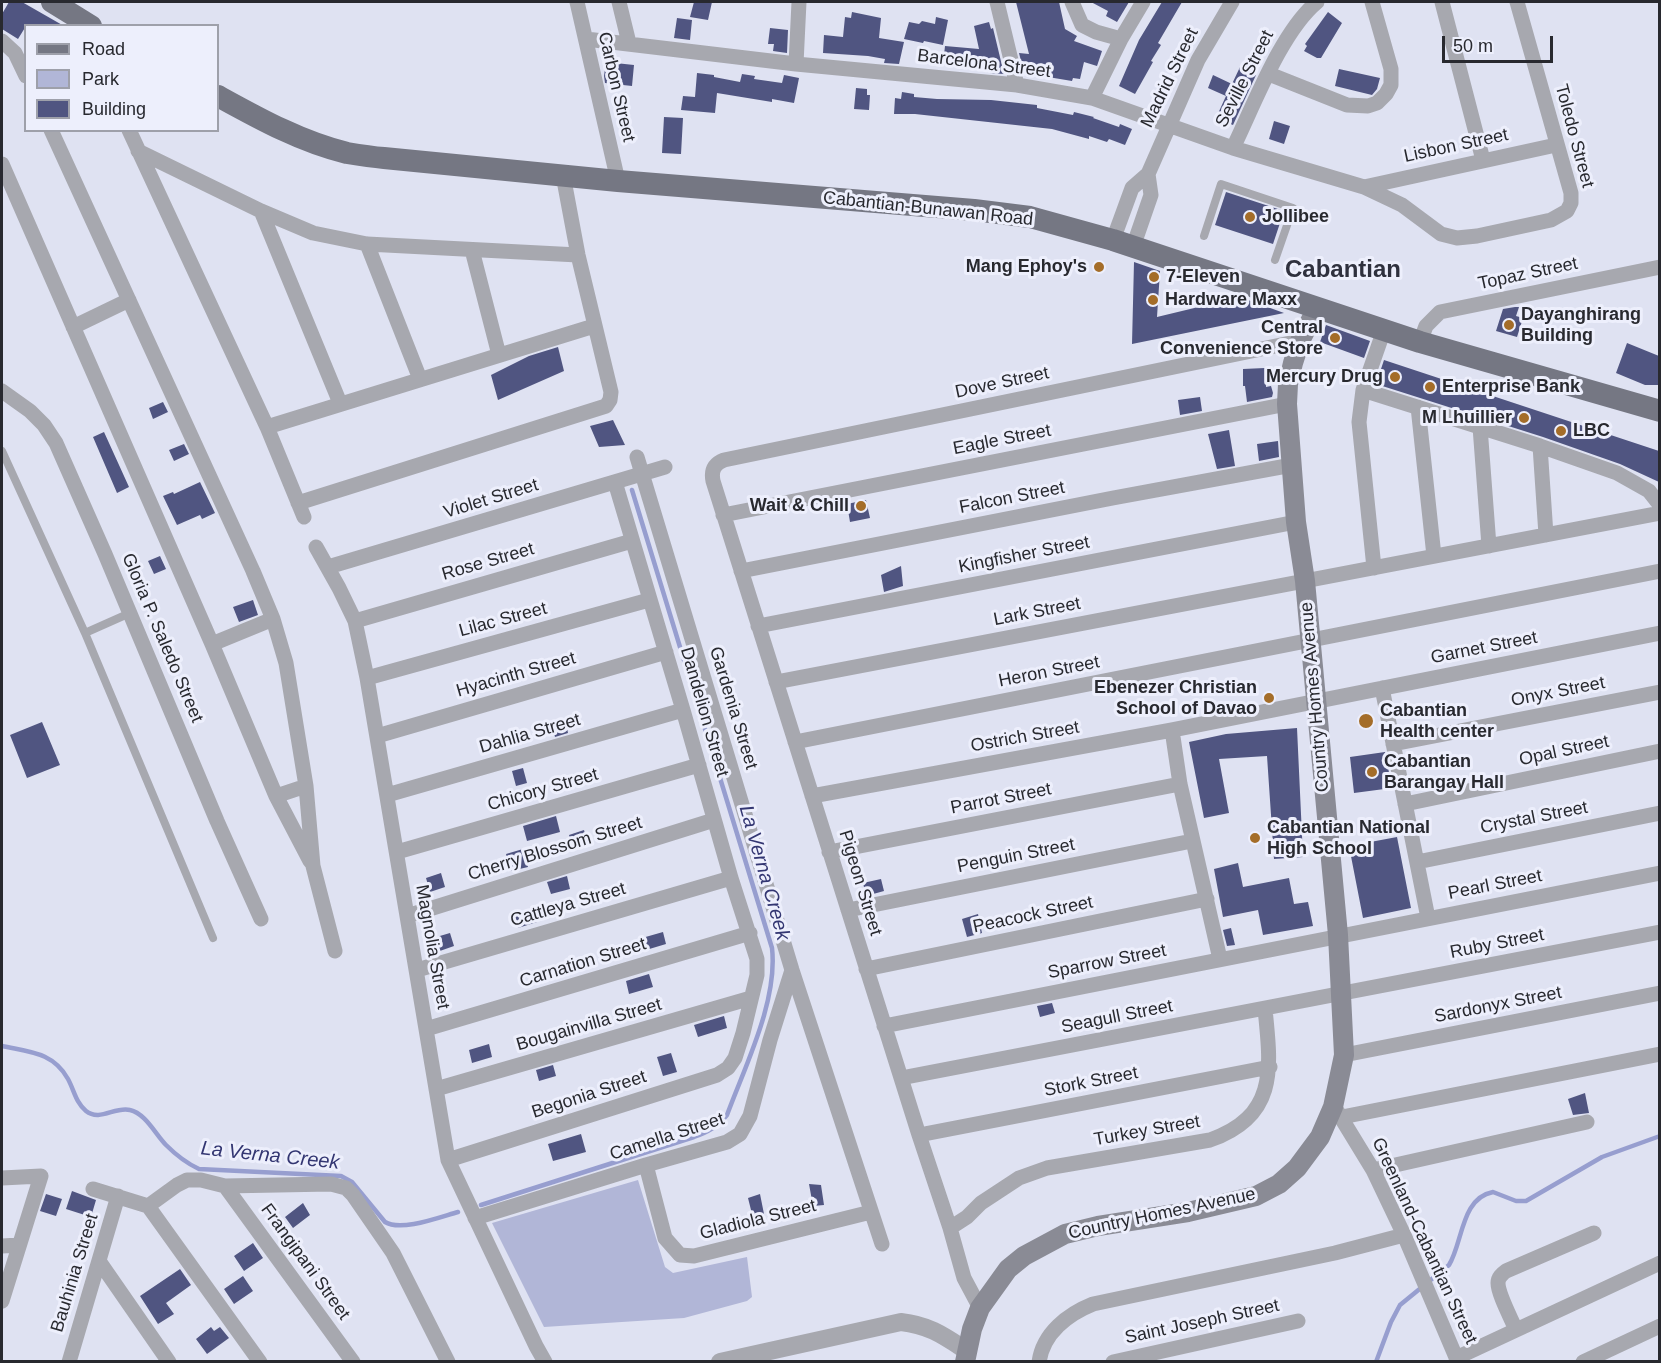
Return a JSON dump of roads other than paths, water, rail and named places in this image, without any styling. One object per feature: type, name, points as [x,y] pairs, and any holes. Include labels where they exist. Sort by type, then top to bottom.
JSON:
[{"type":"main road","points":[[52,2],[85,24]]},
{"type":"main road","name":"Cabantian-Bunawan Road","points":[[219,97],[273,126],[346,153],[618,181],[974,210],[1030,217],[1123,243],[1420,342],[1659,411]]},
{"type":"main road","name":"Country Homes Avenue","points":[[966,1356],[980,1308],[1008,1269],[1024,1256],[1065,1234],[1098,1226],[1188,1212],[1256,1196],[1279,1184],[1298,1168],[1338,1112],[1344,1055],[1338,935],[1305,581],[1296,522],[1287,404],[1288,384],[1300,341],[1317,308]]},
{"type":"street","name":"Carbon Street","points":[[577,2],[618,181]]},
{"type":"street","points":[[620,2],[628,43]]},
{"type":"street","points":[[796,64],[798,2]]},
{"type":"street","points":[[997,2],[1017,85]]},
{"type":"street","points":[[1072,2],[1082,25],[1096,32],[1121,39]]},
{"type":"street","points":[[1092,98],[1121,39],[1143,2]]},
{"type":"street","name":"Madrid Street","points":[[1123,243],[1152,195],[1149,174],[1168,125],[1198,60],[1232,2]]},
{"type":"street","name":"Seville Street","points":[[1233,148],[1290,34],[1306,11],[1317,2]]},
{"type":"street","points":[[1269,74],[1347,105],[1368,105],[1377,102],[1386,94],[1391,85],[1391,69],[1372,2]]},
{"type":"street","points":[[1442,2],[1483,160]]},
{"type":"street","name":"Toledo Street","points":[[1517,2],[1571,193],[1571,203],[1567,211]]},
{"type":"street","name":"Barcelona Street","points":[[586,39],[796,64],[1017,85],[1092,98],[1233,148],[1364,187],[1402,205],[1441,234],[1457,238],[1531,225],[1551,220],[1567,211]]},
{"type":"street","points":[[2,41],[15,53],[24,72]]},
{"type":"street","points":[[52,132],[273,619],[286,663],[306,786],[313,866],[334,951]]},
{"type":"street","points":[[130,132],[267,427],[301,510],[606,406],[611,392],[578,255],[563,175]]},
{"type":"street","name":"Lisbon Street","points":[[1364,187],[1556,144]]},
{"type":"street","points":[[138,151],[261,212],[313,233],[367,244],[578,255]]},
{"type":"street","points":[[2,164],[276,796],[313,866]]},
{"type":"street","name":"Madrid Street","points":[[1123,243],[1132,188],[1149,174]]},
{"type":"street","points":[[261,212],[340,404]]},
{"type":"street","points":[[367,244],[420,379]]},
{"type":"street","points":[[472,250],[499,355]]},
{"type":"street","name":"Topaz Street","points":[[1420,342],[1426,326],[1440,312],[1659,267]]},
{"type":"street","points":[[73,327],[129,300]]},
{"type":"street","points":[[267,427],[594,326]]},
{"type":"street","points":[[1374,568],[1359,422],[1363,390],[1384,330]]},
{"type":"street","name":"Dove Street","points":[[714,468],[724,460],[1300,341]]},
{"type":"street","points":[[1363,390],[1540,446],[1630,479],[1649,491],[1659,505]]},
{"type":"street","name":"Gloria P. Saledo Street","points":[[2,391],[30,411],[44,425],[56,443],[261,919]]},
{"type":"street","name":"Eagle Street","points":[[723,515],[1287,404]]},
{"type":"street","points":[[1418,407],[1434,556]]},
{"type":"street","points":[[1480,427],[1489,546]]},
{"type":"street","points":[[1540,446],[1546,535]]},
{"type":"street","name":"Gardenia Street","points":[[638,456],[792,970],[882,1244]]},
{"type":"street","name":"Falcon Street","points":[[741,571],[1292,465]]},
{"type":"street","name":"Violet Street","points":[[328,567],[664,467]]},
{"type":"street","name":"Pigeon Street","points":[[714,468],[712,481],[884,1026],[964,1278],[980,1308]]},
{"type":"street","name":"Dandelion Street","points":[[615,482],[684,710],[731,878],[757,958],[757,975],[752,998],[735,1058]]},
{"type":"street","name":"Lark Street","points":[[776,682],[1659,513]]},
{"type":"street","name":"Kingfisher Street","points":[[758,626],[1296,522]]},
{"type":"street","name":"Rose Street","points":[[355,621],[632,541]]},
{"type":"street","name":"Magnolia Street","points":[[316,547],[355,621],[368,678],[448,1160],[537,1354],[545,1362]]},
{"type":"street","name":"Heron Street","points":[[795,742],[1659,571]]},
{"type":"street","name":"Lilac Street","points":[[368,678],[649,600]]},
{"type":"street","points":[[212,644],[273,619]]},
{"type":"street","name":"Garnet Street","points":[[1315,701],[1659,633]]},
{"type":"street","name":"Hyacinth Street","points":[[377,736],[666,652]]},
{"type":"street","points":[[1382,688],[1428,918]]},
{"type":"street","name":"Onyx Street","points":[[1393,744],[1659,692]]},
{"type":"street","name":"Ostrich Street","points":[[812,796],[1172,730],[1315,701]]},
{"type":"street","name":"Dahlia Street","points":[[387,795],[684,710]]},
{"type":"street","points":[[1172,730],[1180,784],[1220,959]]},
{"type":"street","name":"Opal Street","points":[[1405,804],[1659,751]]},
{"type":"street","name":"Chicory Street","points":[[397,852],[699,765]]},
{"type":"street","name":"Parrot Street","points":[[830,852],[1180,784]]},
{"type":"street","points":[[276,796],[306,786]]},
{"type":"street","name":"Crystal Street","points":[[1417,862],[1659,813]]},
{"type":"street","name":"Cherry Blossom Street","points":[[407,916],[714,820]]},
{"type":"street","name":"Penguin Street","points":[[848,910],[1192,841]]},
{"type":"street","name":"Pearl Street","points":[[1338,935],[1659,873]]},
{"type":"street","name":"Cattleya Street","points":[[417,970],[731,878]]},
{"type":"street","name":"Peacock Street","points":[[866,969],[1207,899]]},
{"type":"street","name":"Ruby Street","points":[[1341,994],[1659,932]]},
{"type":"street","name":"Carnation Street","points":[[426,1029],[750,933]]},
{"type":"street","name":"Sparrow Street","points":[[884,1026],[1338,935]]},
{"type":"street","name":"Camella Street","points":[[475,1218],[645,1164],[727,1142],[740,1134],[750,1116],[792,970]]},
{"type":"street","name":"Sardonyx Street","points":[[1344,1055],[1659,993]]},
{"type":"street","name":"Seagull Street","points":[[901,1078],[1341,994]]},
{"type":"street","name":"Bougainvilla Street","points":[[436,1089],[752,998]]},
{"type":"street","name":"Turkey Street","points":[[950,1228],[967,1217],[981,1203],[1019,1178],[1047,1168],[1224,1136],[1251,1115],[1268,1082],[1270,1066],[1265,1009]]},
{"type":"street","points":[[1338,1112],[1659,1054]]},
{"type":"street","name":"Begonia Street","points":[[448,1160],[717,1075],[728,1068],[735,1058]]},
{"type":"street","name":"Stork Street","points":[[919,1135],[1270,1066]]},
{"type":"street","name":"Greenland-Cabantian Street","points":[[1338,1112],[1373,1170],[1404,1235],[1457,1360]]},
{"type":"street","points":[[1373,1170],[1587,1122]]},
{"type":"street","name":"Gladiola Street","points":[[645,1164],[665,1238],[680,1255],[694,1256],[871,1212]]},
{"type":"street","points":[[2,1178],[41,1176],[2,1301]]},
{"type":"street","points":[[148,1206],[187,1180],[201,1180],[225,1186],[331,1184],[346,1188],[393,1252],[448,1362]]},
{"type":"street","name":"Frangipani Street","points":[[225,1186],[353,1362]]},
{"type":"street","points":[[93,1189],[148,1206],[260,1362]]},
{"type":"street","name":"Bauhinia Street","points":[[69,1362],[118,1196]]},
{"type":"street","points":[[1516,1330],[1500,1290],[1498,1281],[1500,1275],[1506,1270],[1594,1233]]},
{"type":"street","points":[[1039,1362],[1044,1344],[1064,1320],[1076,1311],[1093,1304],[1335,1253],[1404,1235]]},
{"type":"street","points":[[2,1246],[19,1245]]},
{"type":"street","points":[[99,1261],[170,1362]]},
{"type":"street","points":[[1457,1360],[1659,1263]]},
{"type":"street","name":"Saint Joseph Street","points":[[1113,1362],[1298,1321]]},
{"type":"street","points":[[720,1362],[902,1322],[920,1324],[935,1330],[966,1356]]},
{"type":"street","points":[[1583,1362],[1659,1326]]},
{"type":"lane","points":[[1204,236],[1221,184],[1252,194],[1293,208],[1275,260]]},
{"type":"lane","points":[[2,451],[85,633],[213,938]]},
{"type":"lane","points":[[85,633],[130,613]]},
{"type":"waterway","name":"La Verna Creek","points":[[481,1205],[694,1137],[716,1126],[727,1115],[751,1055],[770,990],[773,968],[772,948],[632,490]]},
{"type":"waterway","name":"La Verna Creek","points":[[2,1046],[31,1052],[55,1063],[68,1079],[80,1104],[91,1114],[97,1115],[124,1109],[141,1115],[162,1141],[185,1161],[199,1169],[341,1176],[352,1182],[385,1222],[392,1225],[421,1223],[458,1212]]},
{"type":"waterway","points":[[1376,1362],[1400,1305],[1449,1265],[1464,1222],[1482,1196],[1493,1192],[1516,1201],[1526,1201],[1602,1157],[1660,1136]]},
{"type":"place","name":"Jollibee","points":[[1250,217]]},
{"type":"place","name":"Mang Ephoy's","points":[[1099,267]]},
{"type":"place","name":"7-Eleven","points":[[1154,277]]},
{"type":"place","name":"Hardware Maxx","points":[[1153,300]]},
{"type":"place","name":"Dayanghirang Building","points":[[1509,325]]},
{"type":"place","name":"Central Convenience Store","points":[[1335,338]]},
{"type":"place","name":"Mercury Drug","points":[[1395,377]]},
{"type":"place","name":"Enterprise Bank","points":[[1430,387]]},
{"type":"place","name":"M Lhuillier","points":[[1524,418]]},
{"type":"place","name":"LBC","points":[[1561,431]]},
{"type":"place","name":"Wait & Chill","points":[[861,506]]},
{"type":"place","name":"Ebenezer Christian School of Davao","points":[[1269,698]]},
{"type":"place","name":"Cabantian Health center","points":[[1366,721]]},
{"type":"place","name":"Cabantian Barangay Hall","points":[[1372,772]]},
{"type":"place","name":"Cabantian National High School","points":[[1255,838]]},
{"type":"district","name":"Cabantian","points":[[1343,270]]}]
